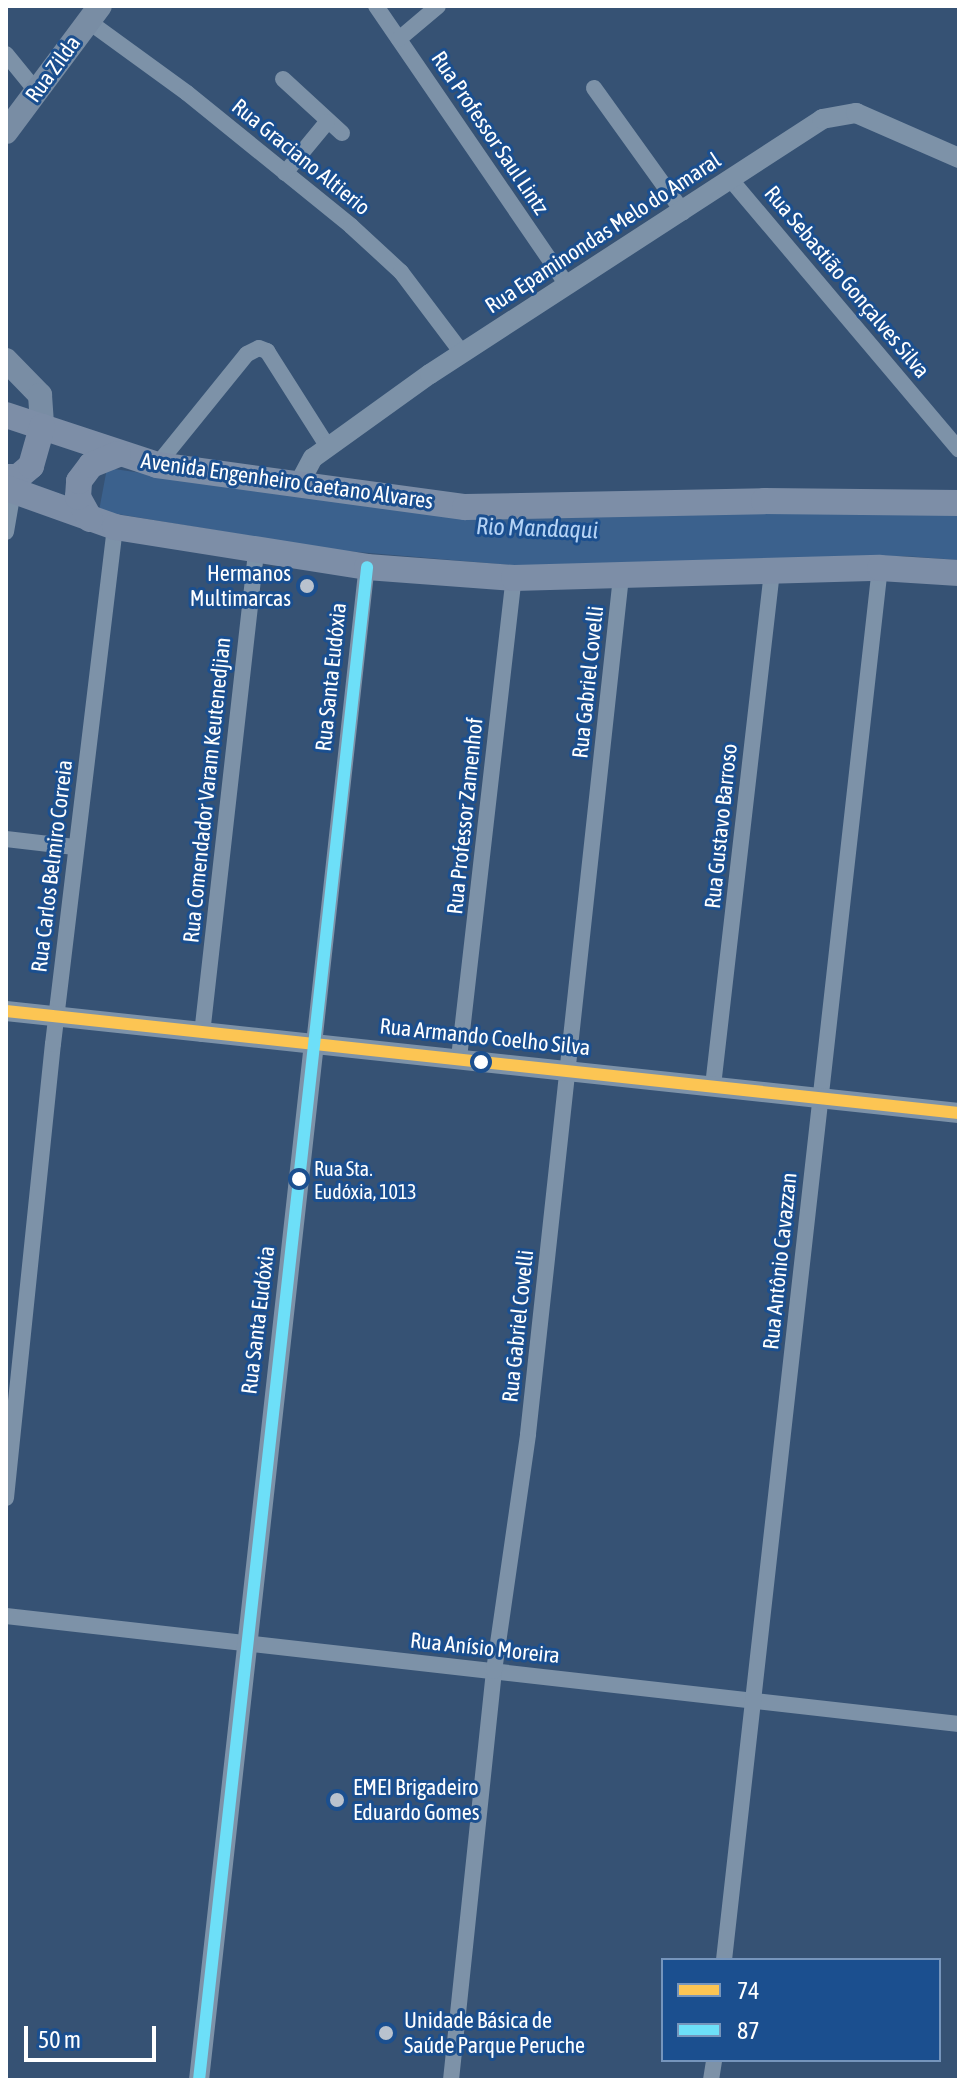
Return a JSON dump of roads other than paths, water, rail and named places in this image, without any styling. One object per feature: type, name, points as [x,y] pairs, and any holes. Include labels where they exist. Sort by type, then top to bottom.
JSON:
[{"type":"main road","name":"Rua Zilda","points":[[6,132],[94,14]]},
{"type":"main road","points":[[6,360],[40,395],[42,427],[31,466],[8,485],[103,523],[256,551],[367,567],[514,578],[880,568],[959,573]]},
{"type":"main road","name":"Avenida Engenheiro Caetano Alvares","points":[[6,415],[157,465],[488,509],[764,501],[959,503]]},
{"type":"main road","points":[[103,523],[78,497],[79,481],[91,465],[118,454]]},
{"type":"street","name":"Rua Professor Saul Lintz","points":[[376,6],[566,284]]},
{"type":"street","points":[[399,39],[438,6]]},
{"type":"street","name":"Rua Graciano Altierio","points":[[94,14],[401,272],[462,353]]},
{"type":"street","points":[[6,54],[37,92]]},
{"type":"street","points":[[283,79],[342,133]]},
{"type":"street","points":[[594,88],[683,212]]},
{"type":"street","name":"Rua Epaminondas Melo do Amaral","points":[[300,482],[313,458],[462,353],[834,114],[856,113],[959,158]]},
{"type":"street","points":[[285,173],[327,122]]},
{"type":"street","name":"Rua Sebastião Gonçalves Silva","points":[[731,180],[959,450]]},
{"type":"street","points":[[157,465],[247,354],[259,348],[267,351],[328,447]]},
{"type":"street","points":[[6,532],[8,485]]},
{"type":"street","name":"Rua Carlos Belmiro Correia","points":[[6,1498],[10,1411],[75,847],[103,523]]},
{"type":"street","name":"Rua Comendador Varam Keutenedjian","points":[[202,1034],[256,551]]},
{"type":"street","name":"Rua Santa Eudóxia","points":[[199,2080],[245,1643],[367,567]]},
{"type":"street","name":"Rua Antônio Cavazzan","points":[[724,1958],[880,568]]},
{"type":"street","name":"Rua Gustavo Barroso","points":[[713,1086],[772,571]]},
{"type":"street","name":"Rua Gabriel Covelli","points":[[451,2080],[494,1671],[528,1434],[621,576]]},
{"type":"street","name":"Rua Professor Zamenhof","points":[[459,1058],[514,578]]},
{"type":"street","points":[[6,839],[75,847]]},
{"type":"street","name":"Rua Armando Coelho Silva","points":[[6,1011],[959,1113]]},
{"type":"street","name":"Rua Anísio Moreira","points":[[6,1616],[959,1724]]},
{"type":"water","name":"Rio Mandaqui","points":[[107,468],[296,495],[959,511],[959,560],[904,556],[522,566],[334,550],[99,511]]},
{"type":"place","name":"Hermanos Multimarcas","points":[[307,586]]},
{"type":"place","name":"Rua Sta. Eudóxia, 1013","points":[[299,1179]]},
{"type":"place","name":"EMEI Brigadeiro Eduardo Gomes","points":[[337,1800]]},
{"type":"place","name":"Unidade Básica de Saúde Parque Peruche","points":[[386,2033]]}]
